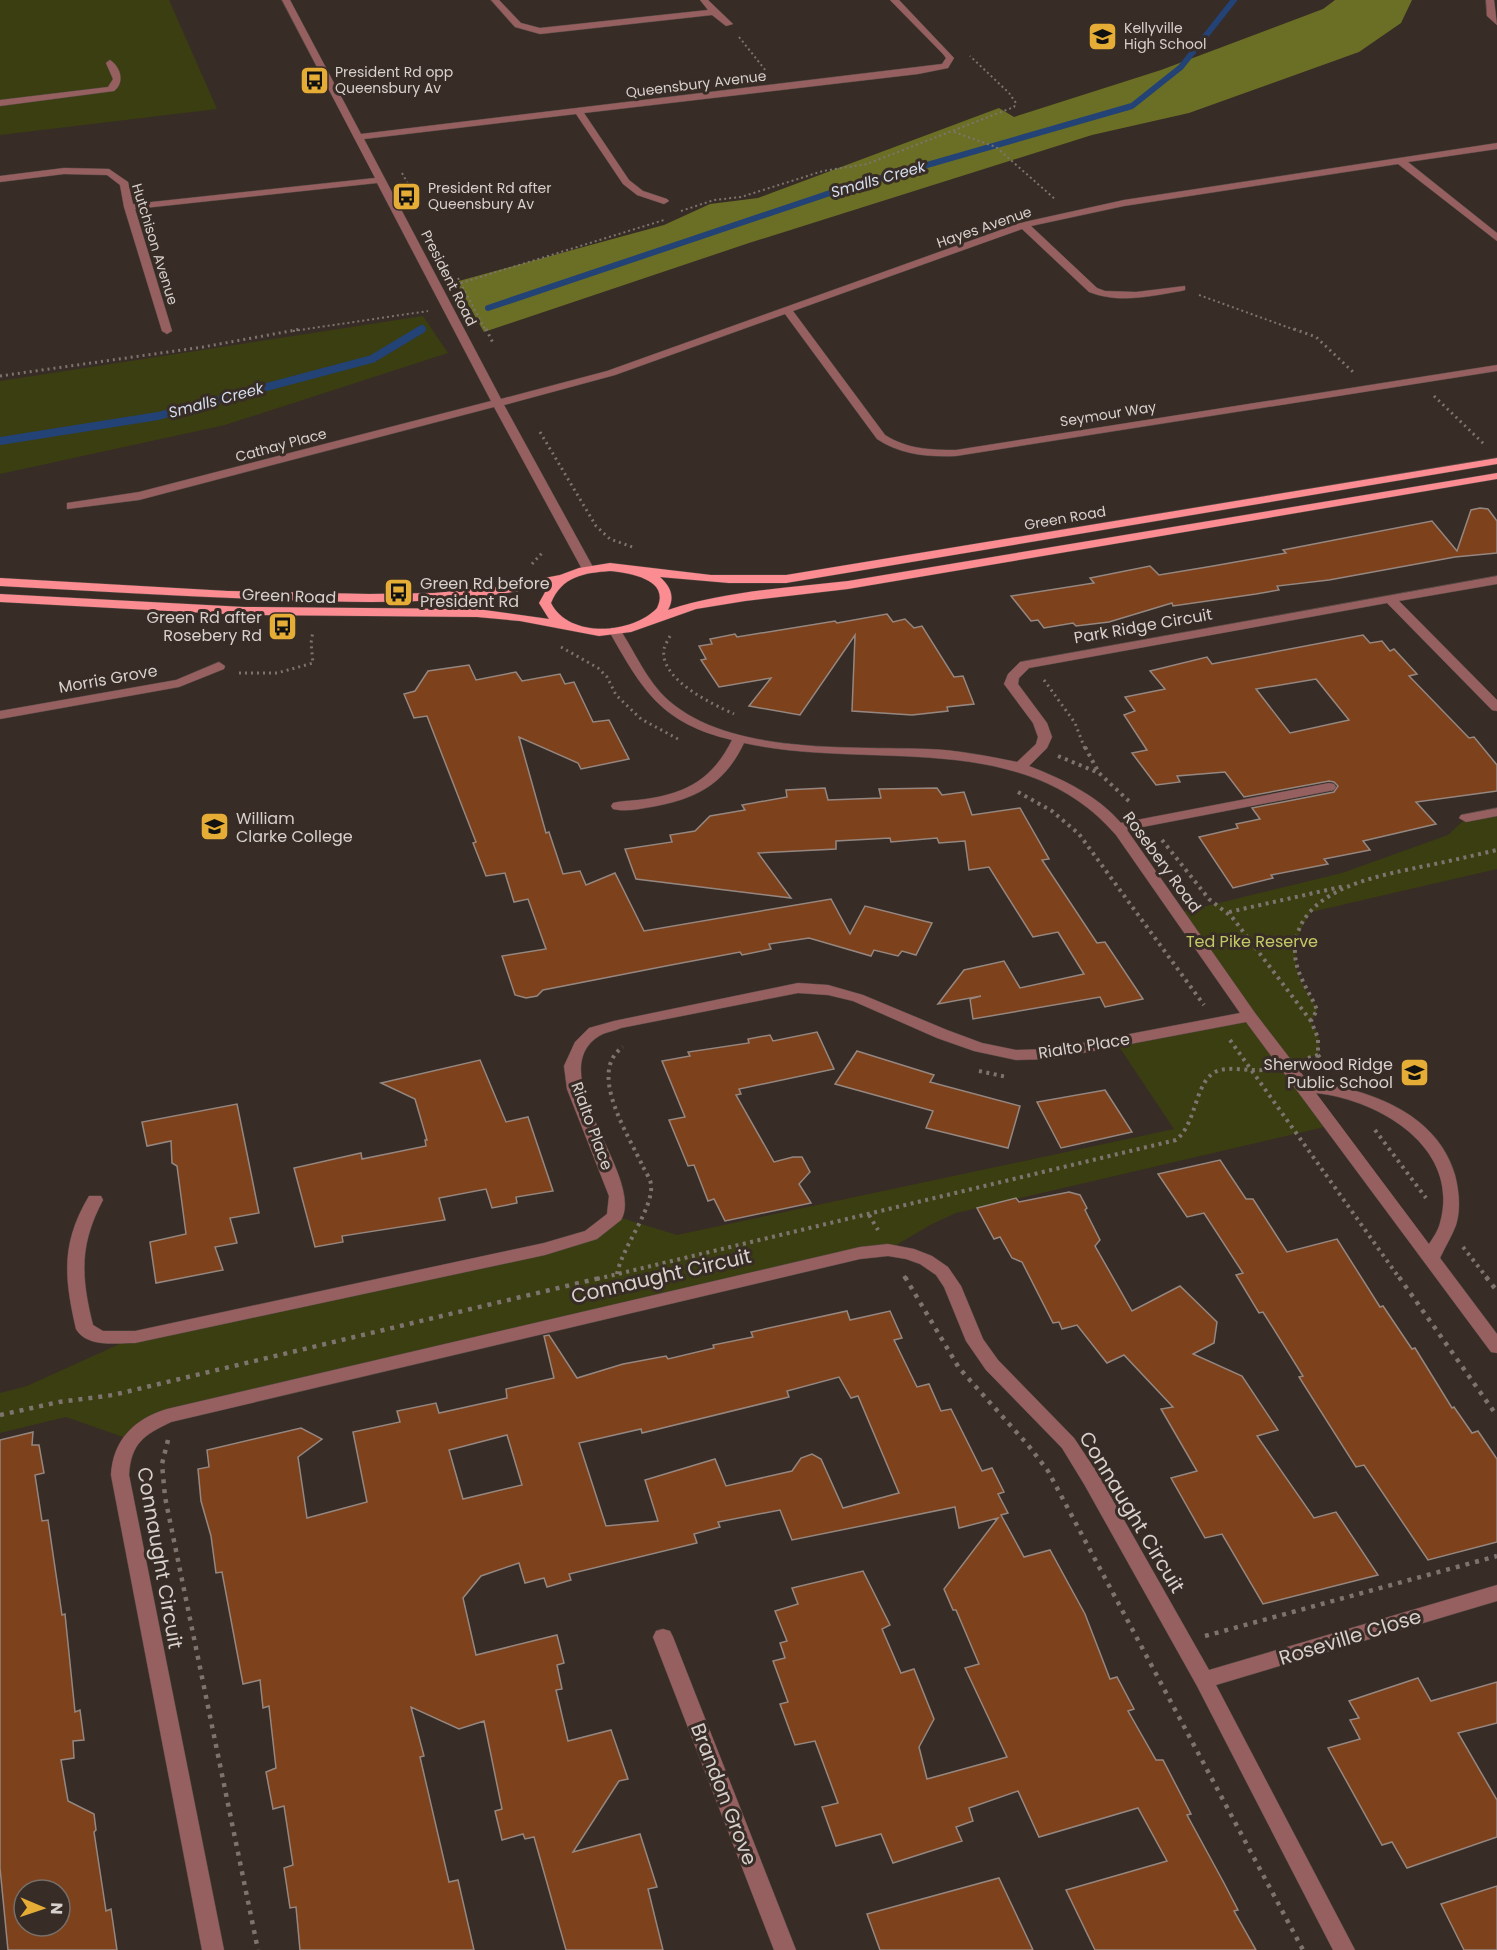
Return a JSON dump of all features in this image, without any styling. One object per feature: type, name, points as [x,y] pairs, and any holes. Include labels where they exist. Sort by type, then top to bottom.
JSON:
[{"type":"main road","name":"Green Road","points":[[0,582],[251,596],[437,598],[476,595],[562,578],[588,569],[610,567],[688,578],[739,581],[786,579],[1497,461]]},
{"type":"main road","name":"Green Road","points":[[0,598],[244,612],[477,614],[520,617],[577,628],[615,631],[693,606],[848,585],[1497,476]]},
{"type":"main road","points":[[636,570],[664,588],[668,598],[662,611],[650,621]]},
{"type":"main road","points":[[562,578],[549,589],[545,603],[552,615],[577,628]]},
{"type":"street","name":"President Road","points":[[286,0],[497,402],[588,569]]},
{"type":"street","points":[[495,0],[510,21],[528,30],[551,31],[714,12]]},
{"type":"street","points":[[704,0],[729,24]]},
{"type":"street","name":"Queensbury Avenue","points":[[359,137],[918,72],[945,66],[950,62],[947,52],[894,0]]},
{"type":"street","points":[[1490,0],[1491,16],[1497,22]]},
{"type":"street","points":[[519,35],[528,30]]},
{"type":"street","points":[[0,103],[111,89],[116,85],[117,79],[110,63]]},
{"type":"street","points":[[578,111],[626,182],[640,192],[664,201]]},
{"type":"street","name":"Hayes Avenue","points":[[497,402],[554,390],[611,373],[1024,225],[1124,203],[1497,146]]},
{"type":"street","points":[[1400,161],[1497,238]]},
{"type":"street","name":"Hutchison Avenue","points":[[0,179],[64,171],[109,172],[125,184],[129,207],[167,331]]},
{"type":"street","points":[[129,207],[381,180]]},
{"type":"street","points":[[1024,225],[1093,290],[1104,296],[1181,288]]},
{"type":"street","name":"Seymour Way","points":[[788,311],[881,437],[892,446],[933,454],[956,453],[1497,368]]},
{"type":"street","name":"Cathay Place","points":[[71,506],[139,496],[497,402]]},
{"type":"street","name":"Park Ridge Circuit","points":[[1023,667],[1037,661],[1497,580]]},
{"type":"street","points":[[1390,599],[1497,707]]},
{"type":"street","name":"Rosebery Road","points":[[615,631],[655,694],[670,708],[701,727],[777,747],[987,757],[1021,766],[1056,781],[1100,810],[1118,828],[1250,1016],[1497,1347]]},
{"type":"street","name":"Morris Grove","points":[[0,715],[179,683],[219,666]]},
{"type":"street","points":[[1021,766],[1038,750],[1045,737],[1044,730],[1011,684],[1013,677],[1023,667]]},
{"type":"street","points":[[618,806],[665,801],[709,781],[726,764],[740,738]]},
{"type":"street","points":[[1118,828],[1329,787]]},
{"type":"street","points":[[1466,818],[1497,812]]},
{"type":"street","name":"Rialto Place","points":[[95,1200],[85,1216],[74,1254],[79,1306],[85,1329],[100,1338],[135,1337],[545,1249],[591,1235],[606,1226],[615,1216],[617,1196],[575,1089],[572,1066],[580,1046],[594,1032],[619,1024],[798,988],[828,990],[858,998],[942,1035],[979,1047],[1016,1055],[1051,1054],[1250,1016]]},
{"type":"street","points":[[1304,1087],[1345,1090],[1377,1101],[1413,1122],[1438,1146],[1455,1174],[1459,1190],[1459,1205],[1451,1230],[1444,1243],[1431,1258]]},
{"type":"street","name":"Connaught Circuit","points":[[213,1950],[120,1475],[120,1457],[129,1439],[147,1425],[167,1416],[860,1253],[888,1250],[926,1260],[942,1271],[952,1286],[975,1341],[992,1365],[1054,1428],[1074,1452],[1204,1680],[1344,1950]]},
{"type":"street","name":"Roseville Close","points":[[1204,1680],[1497,1593]]},
{"type":"street","name":"Brandon Grove","points":[[663,1637],[785,1950]]},
{"type":"path","points":[[729,24],[777,88]]},
{"type":"path","points":[[679,212],[714,200],[741,197],[823,171],[867,164],[1014,107],[1016,103],[1010,93],[969,55]]},
{"type":"path","points":[[953,132],[996,147],[1072,215]]},
{"type":"path","points":[[494,346],[461,283],[509,265],[622,235],[671,216]]},
{"type":"path","points":[[1181,288],[1316,338],[1370,388]]},
{"type":"path","points":[[0,376],[203,347],[313,327],[424,311]]},
{"type":"path","points":[[1419,381],[1488,447]]},
{"type":"path","points":[[535,424],[596,526],[610,538],[643,551]]},
{"type":"path","points":[[219,666],[241,673],[264,674],[313,663],[311,643],[313,631]]},
{"type":"path","points":[[675,631],[667,639],[664,647],[670,671],[696,695],[737,716]]},
{"type":"path","points":[[555,645],[598,668],[608,677],[616,694],[641,719],[683,741]]},
{"type":"path","points":[[1023,667],[1043,679],[1075,723],[1086,751],[1099,773],[1121,792],[1149,822],[1209,899],[1228,913],[1311,1022],[1320,1039],[1318,1055],[1345,1090]]},
{"type":"path","points":[[1038,750],[1099,773]]},
{"type":"path","points":[[1014,790],[1052,811],[1079,834],[1230,1040],[1497,1416]]},
{"type":"path","points":[[1228,913],[1497,850]]},
{"type":"path","points":[[1311,1022],[1317,1010],[1298,970],[1295,950],[1299,930],[1311,912],[1327,897],[1350,885]]},
{"type":"path","points":[[1219,1042],[1230,1040]]},
{"type":"path","points":[[617,1274],[624,1249],[644,1218],[650,1201],[651,1184],[608,1089],[606,1073],[610,1060],[617,1050],[625,1046]]},
{"type":"path","points":[[0,1415],[153,1386],[1176,1140],[1186,1133],[1204,1083],[1209,1076],[1221,1070],[1252,1071],[1318,1055]]},
{"type":"path","points":[[975,1070],[1011,1077]]},
{"type":"path","points":[[1373,1128],[1497,1291]]},
{"type":"path","points":[[869,1215],[959,1368],[1028,1445],[1048,1471],[1303,1950]]},
{"type":"path","points":[[153,1386],[167,1416],[169,1428],[162,1478],[258,1950]]},
{"type":"path","points":[[1146,1653],[1497,1556]]},
{"type":"green space","points":[[0,0],[169,0],[217,109],[0,135]]},
{"type":"green space","points":[[1335,0],[1412,0],[1401,23],[1359,52],[1189,113],[1092,135],[749,243],[484,332],[455,282],[664,225],[710,204],[758,198],[999,108],[1014,117],[1161,70],[1323,9]]},
{"type":"green space","points":[[423,316],[448,353],[225,425],[0,474],[0,381]]},
{"type":"green space","name":"Ted Pike Reserve","points":[[1497,812],[1497,869],[1311,912],[1305,921],[1297,940],[1295,959],[1300,979],[1317,1010],[1311,1022],[1318,1038],[1319,1050],[1318,1055],[1287,1063],[1333,1125],[956,1213],[930,1225],[888,1250],[167,1416],[129,1439],[66,1417],[0,1433],[0,1393],[27,1386],[135,1337],[574,1241],[615,1216],[677,1235],[1174,1129],[1116,1042],[1249,1016],[1178,913],[1342,873],[1448,835],[1466,818]]},
{"type":"building","points":[[1488,509],[1497,521],[1497,553],[1455,557],[1329,580],[1277,586],[1279,590],[1256,594],[1173,606],[1172,603],[1109,622],[1076,626],[1073,623],[1044,628],[1038,620],[1031,621],[1011,596],[1094,583],[1090,578],[1150,566],[1159,575],[1286,553],[1283,550],[1432,521],[1457,551],[1471,510]]},
{"type":"building","points":[[887,614],[893,622],[905,619],[914,628],[922,626],[954,677],[963,676],[974,704],[947,707],[948,711],[912,715],[852,711],[855,635],[800,715],[749,706],[771,678],[719,687],[701,660],[706,659],[699,646],[712,644],[710,639],[735,634],[737,637],[835,621],[837,623]]},
{"type":"building","points":[[1363,635],[1370,643],[1382,641],[1390,651],[1394,649],[1417,674],[1409,676],[1469,738],[1474,737],[1497,765],[1497,791],[1416,802],[1436,824],[1363,841],[1370,850],[1324,859],[1328,864],[1271,875],[1273,878],[1233,888],[1199,837],[1238,828],[1236,824],[1260,819],[1252,808],[1334,792],[1338,786],[1329,781],[1244,797],[1225,772],[1177,776],[1180,782],[1156,785],[1132,753],[1147,750],[1124,715],[1135,711],[1125,697],[1165,689],[1150,671],[1207,657],[1212,664]],"holes":[[[1316,679],[1349,720],[1290,733],[1256,689]]]},
{"type":"building","points":[[469,665],[476,680],[516,672],[522,681],[560,674],[565,684],[574,682],[593,722],[609,720],[629,759],[581,769],[578,763],[519,737],[546,833],[549,832],[563,874],[580,871],[586,885],[615,873],[644,931],[831,899],[850,934],[865,906],[932,923],[916,955],[902,951],[898,956],[874,950],[871,956],[809,938],[769,944],[771,949],[742,955],[740,952],[543,990],[537,996],[526,998],[515,995],[502,956],[546,949],[528,899],[514,902],[505,873],[486,876],[473,843],[476,842],[427,716],[414,718],[404,694],[415,691],[428,671]]},
{"type":"building","points":[[825,788],[828,800],[881,798],[879,789],[937,788],[942,795],[964,792],[972,815],[1020,808],[1049,859],[1042,860],[1097,943],[1105,942],[1143,999],[1105,1007],[1100,997],[973,1019],[970,999],[981,996],[938,1004],[964,970],[1004,961],[1020,988],[1084,974],[1058,932],[1033,937],[989,867],[969,870],[965,841],[939,843],[937,838],[891,842],[890,838],[836,841],[836,849],[758,853],[791,898],[636,879],[625,849],[672,842],[670,835],[695,831],[710,816],[745,810],[742,805],[787,797],[786,790]]},
{"type":"building","points":[[817,1032],[834,1069],[739,1089],[741,1094],[736,1095],[774,1162],[802,1157],[810,1172],[799,1184],[811,1203],[725,1221],[714,1199],[708,1201],[694,1165],[688,1166],[669,1120],[685,1117],[662,1061],[690,1056],[688,1052],[749,1043],[748,1039],[770,1035],[773,1041]]},
{"type":"building","points":[[857,1051],[934,1075],[930,1082],[1020,1106],[1008,1148],[926,1128],[933,1111],[835,1084]]},
{"type":"building","points":[[480,1060],[506,1122],[528,1117],[553,1191],[516,1197],[517,1203],[492,1208],[486,1189],[439,1198],[445,1220],[342,1236],[343,1242],[315,1247],[294,1168],[361,1153],[362,1159],[426,1146],[425,1140],[427,1140],[415,1099],[381,1083]]},
{"type":"building","points":[[1105,1090],[1132,1132],[1061,1148],[1037,1102]]},
{"type":"building","points":[[237,1104],[259,1213],[230,1218],[237,1243],[215,1247],[223,1270],[156,1283],[150,1242],[186,1234],[177,1166],[172,1163],[171,1141],[147,1146],[142,1122]]},
{"type":"building","points":[[1220,1160],[1246,1199],[1253,1199],[1287,1252],[1337,1239],[1380,1307],[1383,1306],[1412,1349],[1415,1348],[1452,1408],[1454,1407],[1472,1433],[1478,1431],[1497,1459],[1497,1542],[1428,1560],[1364,1465],[1356,1467],[1299,1377],[1303,1376],[1263,1312],[1259,1313],[1236,1275],[1243,1273],[1204,1213],[1187,1217],[1158,1174]]},
{"type":"building","points":[[1069,1192],[1080,1195],[1087,1208],[1085,1210],[1100,1240],[1095,1246],[1132,1311],[1180,1286],[1217,1322],[1214,1343],[1193,1354],[1242,1376],[1278,1430],[1257,1436],[1314,1518],[1336,1512],[1378,1575],[1263,1604],[1222,1534],[1205,1538],[1171,1478],[1197,1471],[1161,1409],[1173,1407],[1124,1355],[1107,1363],[1077,1325],[1062,1329],[1059,1322],[1053,1323],[1022,1262],[1012,1258],[1000,1237],[994,1239],[977,1208],[1016,1198],[1019,1202]]},
{"type":"building","points":[[847,1311],[850,1320],[890,1311],[902,1338],[894,1340],[917,1387],[929,1384],[941,1411],[951,1409],[982,1471],[992,1468],[1004,1492],[998,1494],[1008,1513],[1001,1515],[1024,1557],[1050,1550],[1085,1614],[1110,1679],[1117,1677],[1134,1709],[1128,1711],[1156,1760],[1163,1760],[1191,1814],[1187,1815],[1238,1910],[1234,1911],[1256,1950],[1095,1950],[1066,1890],[1167,1861],[1138,1808],[1039,1837],[1018,1791],[969,1808],[973,1821],[956,1827],[962,1841],[893,1863],[881,1834],[836,1846],[822,1807],[838,1803],[815,1741],[795,1745],[780,1704],[788,1702],[773,1661],[785,1658],[780,1643],[787,1641],[775,1611],[798,1604],[792,1588],[863,1571],[890,1625],[882,1629],[901,1673],[914,1669],[934,1719],[919,1747],[927,1779],[1007,1757],[965,1668],[979,1664],[956,1610],[953,1610],[944,1589],[998,1518],[959,1528],[955,1507],[792,1540],[780,1510],[718,1522],[720,1527],[694,1534],[697,1543],[569,1574],[571,1580],[547,1587],[544,1578],[525,1583],[519,1563],[481,1576],[463,1598],[476,1655],[557,1635],[564,1663],[557,1665],[562,1689],[556,1690],[568,1741],[611,1730],[628,1779],[619,1781],[573,1852],[640,1834],[657,1887],[648,1889],[663,1950],[566,1950],[534,1837],[525,1839],[523,1834],[502,1840],[495,1811],[502,1809],[484,1721],[459,1729],[411,1707],[424,1756],[420,1757],[449,1882],[458,1880],[474,1950],[300,1950],[296,1907],[290,1908],[284,1868],[293,1865],[284,1806],[273,1809],[266,1772],[276,1768],[269,1706],[263,1708],[260,1680],[243,1684],[222,1572],[216,1573],[211,1536],[201,1501],[198,1469],[209,1467],[207,1450],[301,1428],[322,1439],[298,1457],[307,1518],[367,1502],[353,1432],[400,1422],[397,1411],[436,1403],[439,1413],[507,1398],[506,1389],[554,1378],[544,1336],[549,1335],[577,1378],[623,1364],[666,1356],[668,1359],[714,1348],[713,1345],[753,1337],[751,1332]],"holes":[[[839,1377],[851,1398],[858,1396],[899,1493],[843,1508],[821,1459],[812,1454],[801,1458],[792,1471],[726,1486],[715,1459],[645,1480],[658,1521],[606,1526],[579,1443],[641,1429],[642,1433],[789,1397],[787,1391]],[[507,1435],[522,1485],[463,1499],[449,1450]]]},
{"type":"building","points":[[33,1432],[32,1445],[39,1445],[44,1473],[35,1475],[42,1521],[48,1520],[62,1615],[65,1614],[75,1712],[80,1710],[84,1740],[73,1741],[74,1758],[61,1760],[68,1801],[94,1814],[96,1830],[94,1832],[106,1911],[111,1909],[117,1950],[8,1950],[0,1868],[0,1440]]},
{"type":"building","points":[[1418,1678],[1431,1701],[1497,1682],[1497,1723],[1458,1733],[1497,1800],[1497,1837],[1407,1868],[1392,1842],[1382,1845],[1328,1748],[1360,1739],[1350,1720],[1359,1718],[1349,1701]]},
{"type":"building","points":[[999,1878],[1033,1950],[880,1950],[867,1914]]},
{"type":"building","points":[[1497,1886],[1497,1950],[1464,1950],[1441,1904]]},
{"type":"waterway","name":"Smalls Creek","points":[[488,308],[833,192],[1132,106],[1181,67],[1234,0]]},
{"type":"waterway","name":"Smalls Creek","points":[[0,441],[158,416],[372,359],[422,329],[419,331]]},
{"type":"place","name":"Kellyville High School","points":[[1103,36]]},
{"type":"place","name":"President Rd opp Queensbury Av","points":[[314,80]]},
{"type":"place","name":"President Rd after Queensbury Av","points":[[407,196]]},
{"type":"place","name":"Green Rd before President Rd","points":[[399,592]]},
{"type":"place","name":"Green Rd after Rosebery Rd","points":[[283,626]]},
{"type":"place","name":"William Clarke College","points":[[215,827]]},
{"type":"place","name":"Sherwood Ridge Public School","points":[[1414,1073]]}]
